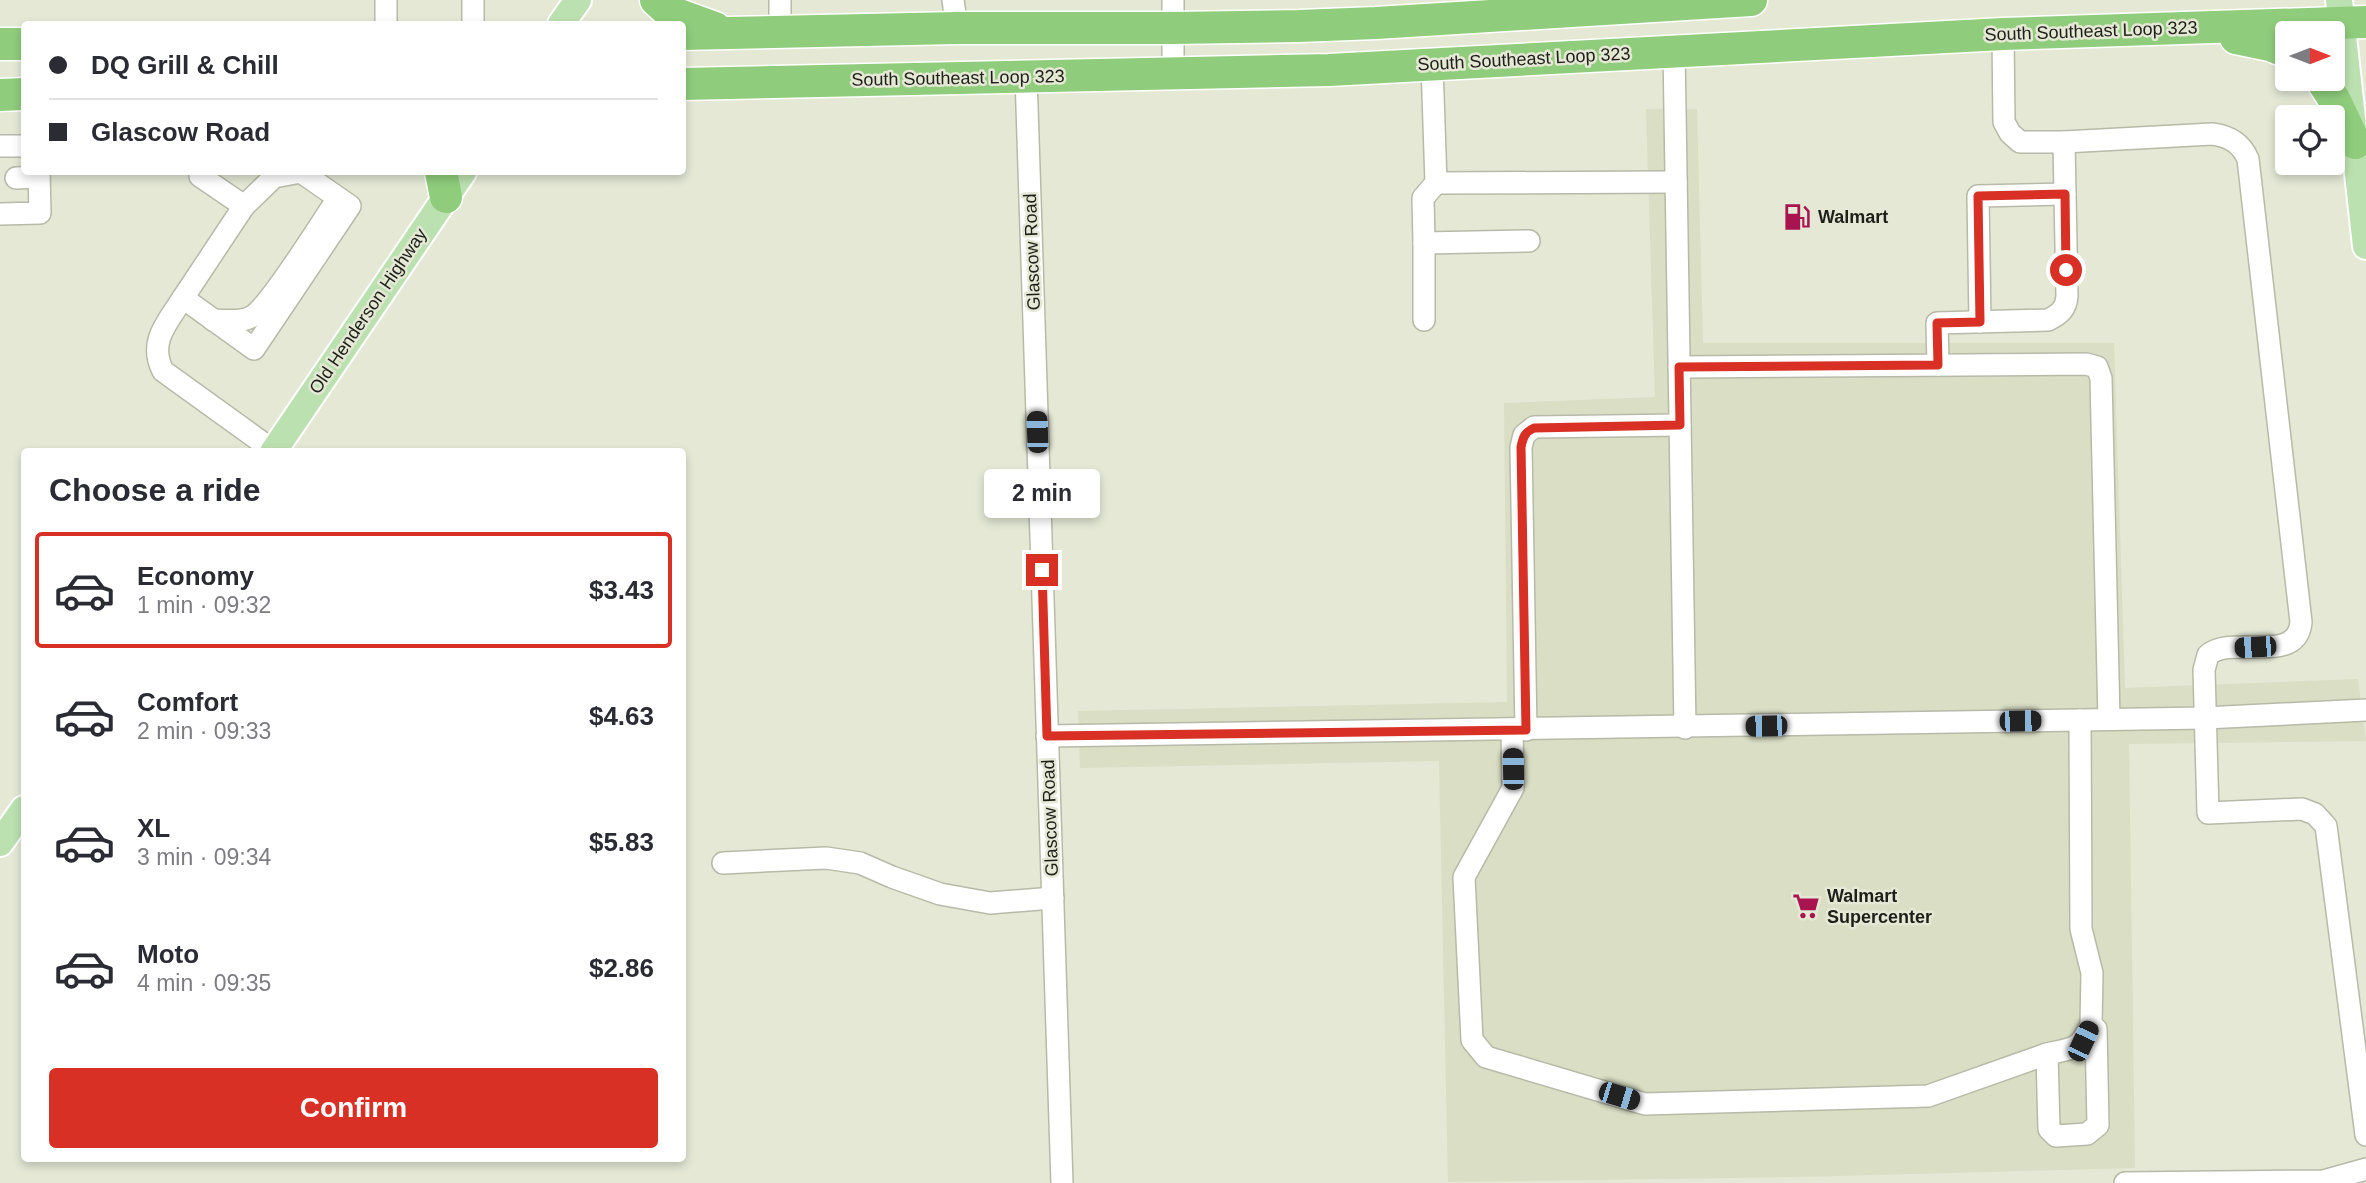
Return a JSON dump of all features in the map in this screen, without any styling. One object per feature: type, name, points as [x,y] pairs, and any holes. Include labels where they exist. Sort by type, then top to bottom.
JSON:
[{"type":"highway","points":[[656,0],[668,11],[730,34]]},
{"type":"highway","points":[[686,34],[780,32],[955,14],[1173,14],[1376,23],[1673,2],[1751,0]]},
{"type":"highway","points":[[1673,2],[1674,50]]},
{"type":"highway","name":"South Southeast Loop 323","points":[[686,85],[1329,70],[2003,34],[2183,29],[2349,15]]},
{"type":"highway","points":[[2183,29],[2275,47]]},
{"type":"highway","points":[[0,44],[21,44]]},
{"type":"highway","points":[[2329,91],[2356,143]]},
{"type":"highway","points":[[0,95],[21,94]]},
{"type":"main road","points":[[563,21],[578,0]]},
{"type":"main road","points":[[2349,15],[2356,143],[2366,246]]},
{"type":"main road","name":"Old Henderson Highway","points":[[276,448],[450,180]]},
{"type":"main road","points":[[0,843],[21,813]]},
{"type":"street","points":[[386,0],[386,21]]},
{"type":"street","points":[[473,0],[473,21]]},
{"type":"street","points":[[780,0],[780,32]]},
{"type":"street","points":[[1172,73],[1173,14]]},
{"type":"street","points":[[2003,34],[2004,122],[2014,138],[2020,142],[2212,134],[2231,139],[2239,145],[2248,159],[2301,622],[2297,636],[2291,642],[2274,646],[2218,649],[2208,655],[2204,670],[2207,813],[2302,809],[2315,814],[2326,826],[2366,1135]]},
{"type":"street","points":[[1674,50],[1685,727]]},
{"type":"street","points":[[1424,320],[1423,198],[1436,183],[1432,65]]},
{"type":"street","name":"Glascow Road","points":[[1026,76],[1062,1183]]},
{"type":"street","points":[[1938,365],[1937,323],[2048,320],[2065,308],[2064,142]]},
{"type":"street","points":[[0,146],[21,145]]},
{"type":"street","points":[[16,178],[33,175]]},
{"type":"street","points":[[0,214],[40,213],[39,175]]},
{"type":"street","points":[[200,175],[244,206]]},
{"type":"street","points":[[270,448],[163,371],[158,361],[158,337],[244,206],[274,177],[285,175]]},
{"type":"street","points":[[183,298],[254,349],[350,206],[306,175]]},
{"type":"street","points":[[1436,183],[1676,182]]},
{"type":"street","points":[[1980,322],[1978,196],[2065,194]]},
{"type":"street","points":[[214,320],[239,321],[253,317],[270,298],[339,197]]},
{"type":"street","points":[[1424,243],[1530,241]]},
{"type":"street","points":[[1679,367],[2086,364],[2097,367],[2101,378],[2109,719]]},
{"type":"street","points":[[1680,425],[1534,428],[1524,435],[1521,447],[1519,730],[1513,788],[1464,877],[1472,1040],[1486,1057],[1645,1104],[1928,1096],[2071,1048],[2083,1041],[2091,1025],[2092,973],[2081,929],[2080,720]]},
{"type":"street","points":[[1047,736],[2205,718],[2366,710]]},
{"type":"street","points":[[723,863],[826,858],[860,863],[940,894],[990,902],[1053,898]]},
{"type":"street","points":[[2048,1054],[2049,1129],[2056,1136],[2087,1134],[2098,1125],[2096,1029],[2091,1025]]},
{"type":"street","points":[[2125,1183],[2323,1182],[2366,1169]]},
{"type":"shaded area","points":[[1646,109],[1697,109],[1703,343],[2114,343],[2125,688],[2358,679],[2366,741],[2129,744],[2135,1168],[1798,1177],[1448,1182],[1439,761],[1080,768],[1078,711],[1507,702],[1504,403],[1655,397]]},
{"type":"place","name":"Walmart","points":[[1797,217]]},
{"type":"place","name":"Walmart Supercenter","points":[[1806,906]]},
{"type":"route","points":[[1042,570],[1047,736],[1526,730],[1521,447],[1524,435],[1534,428],[1680,425],[1679,367],[1938,365],[1937,323],[1980,322],[1978,196],[2065,194],[2066,270]]}]
